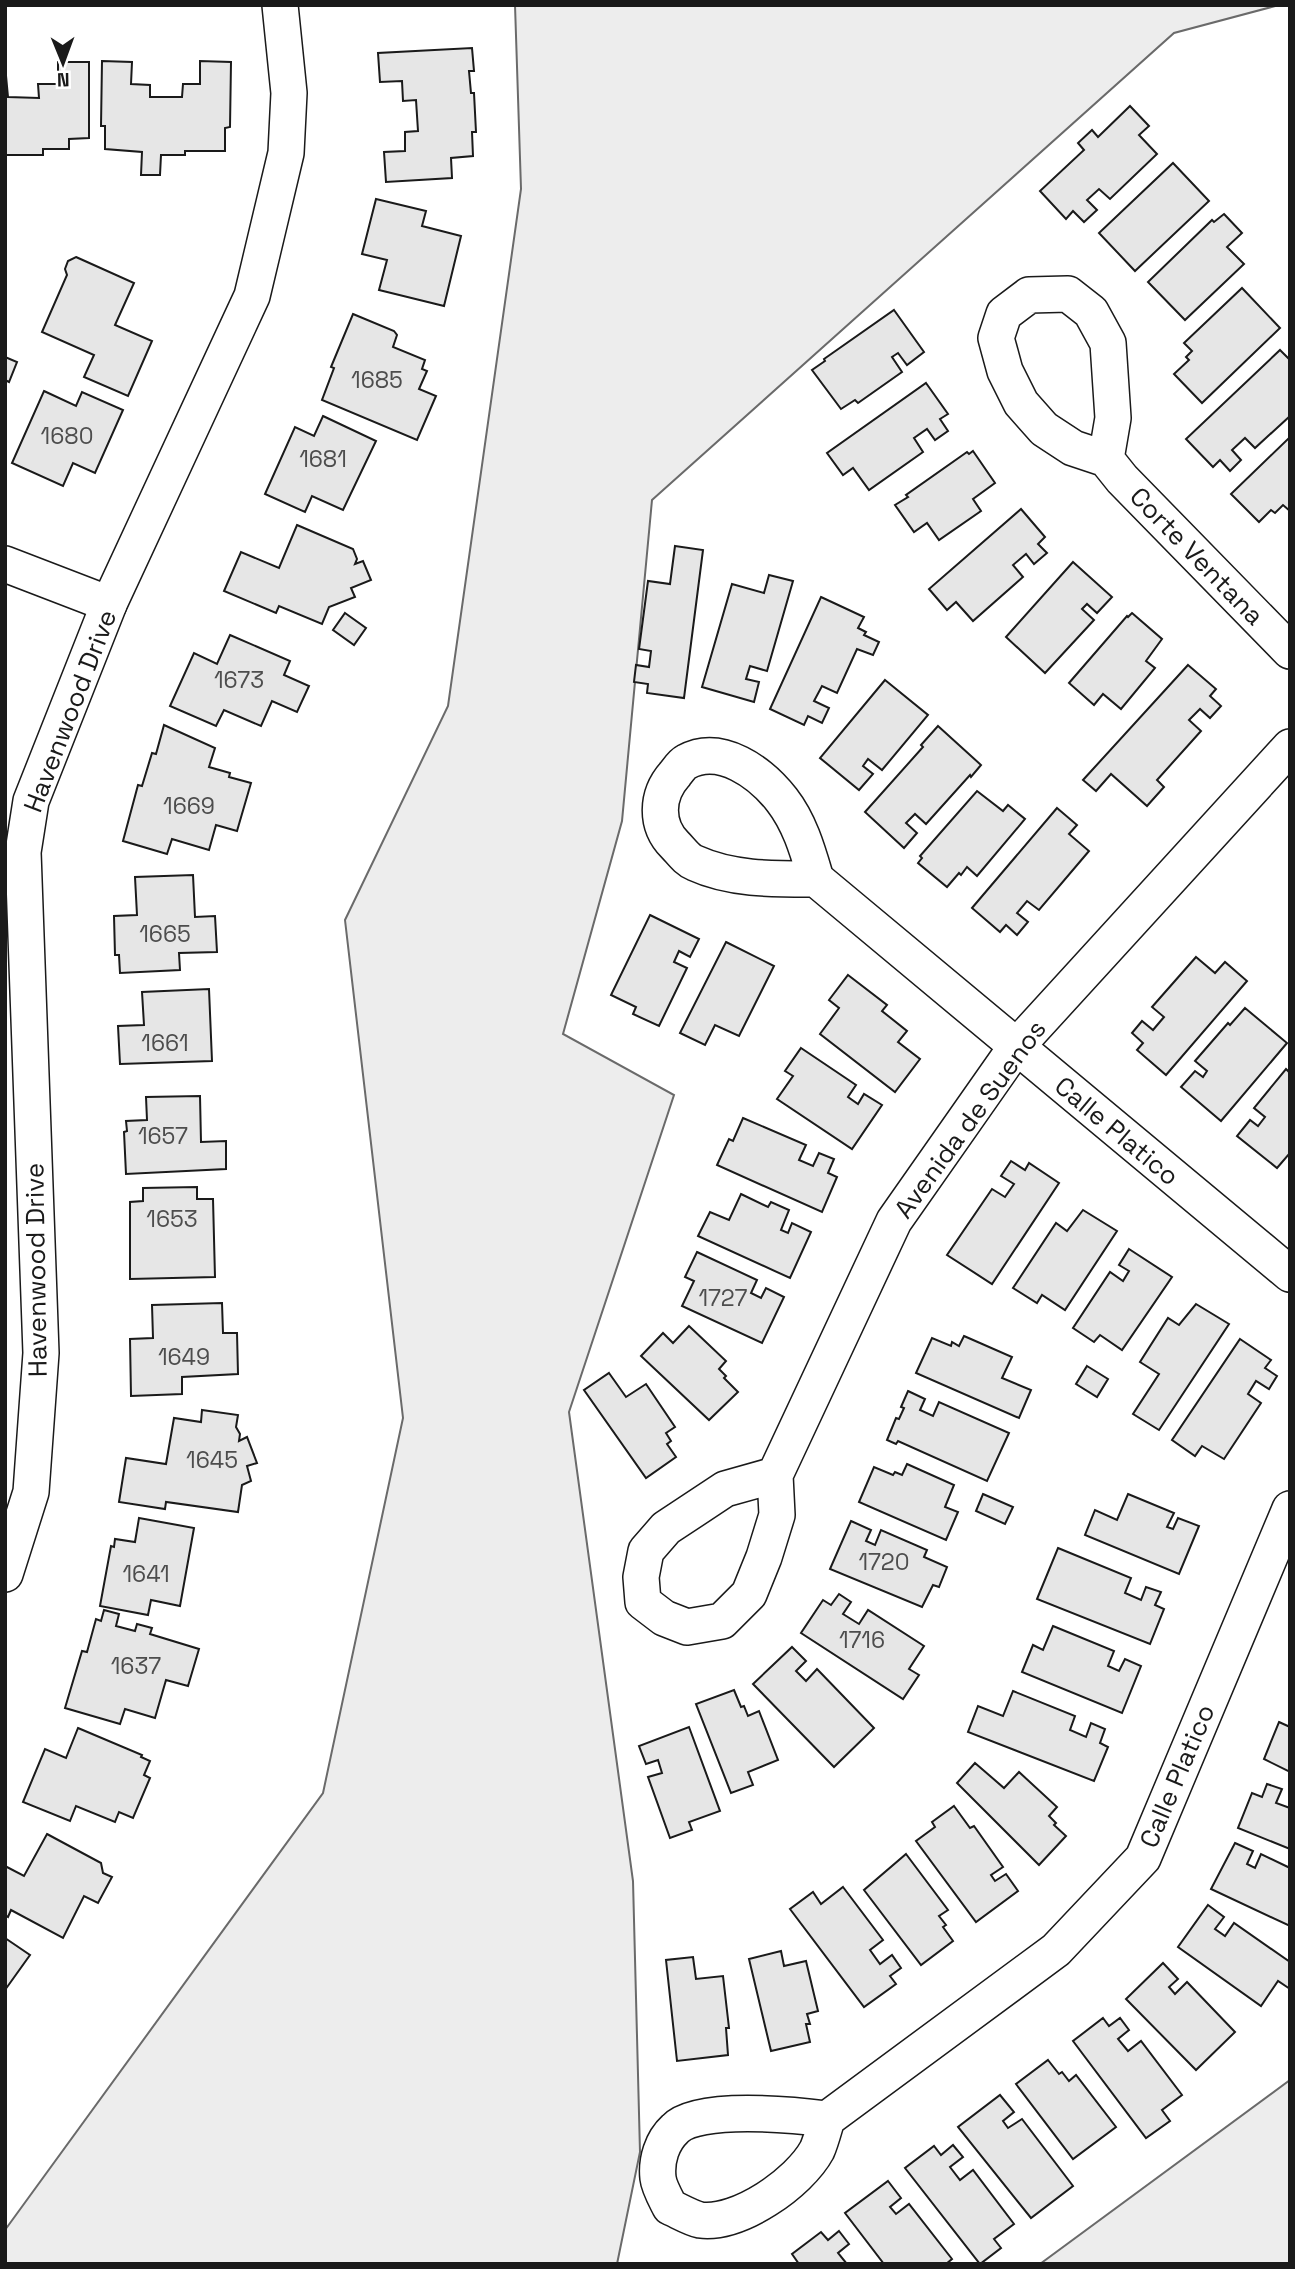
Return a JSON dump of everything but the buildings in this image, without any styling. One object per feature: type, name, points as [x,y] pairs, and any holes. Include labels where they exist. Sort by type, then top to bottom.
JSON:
[{"type":"street","name":"Havenwood Drive","points":[[5,1574],[31,1492],[41,1353],[23,852],[31,801],[109,604],[252,296],[286,153],[289,93],[280,5]]},
{"type":"street","points":[[1068,294],[1091,312],[1108,343],[1113,418],[1106,459],[1073,448],[1044,429],[1021,403],[1005,371],[996,338],[1004,314],[1029,295],[1068,294]]},
{"type":"street","name":"Corte Ventana","points":[[1106,459],[1122,479],[1290,651]]},
{"type":"street","points":[[5,564],[109,604]]},
{"type":"street","name":"Avenida de Suenos","points":[[775,1475],[725,1489],[666,1528],[646,1551],[641,1577],[643,1602],[664,1618],[687,1627],[722,1620],[749,1594],[777,1515],[775,1475],[894,1220],[1016,1047],[1290,747]]},
{"type":"street","points":[[710,756],[740,763],[762,778],[783,801],[803,838],[816,879],[773,879],[729,874],[692,862],[666,836],[659,809],[666,784],[685,762],[710,756]]},
{"type":"street","name":"Calle Platico","points":[[816,879],[1290,1274]]},
{"type":"street","name":"Calle Platico","points":[[827,2119],[1056,1950],[1143,1858],[1290,1509]]},
{"type":"street","points":[[778,2113],[827,2119],[817,2150],[796,2177],[764,2201],[728,2217],[700,2220],[670,2207],[658,2179],[660,2151],[676,2127],[708,2115],[778,2113]]},
{"type":"shaded area","points":[[515,5],[1279,5],[1174,33],[652,500],[622,821],[563,1034],[674,1095],[569,1412],[633,1881],[640,2152],[617,2264],[5,2264],[5,2230],[323,1793],[403,1418],[345,920],[448,706],[521,189]]},
{"type":"shaded area","points":[[1290,2080],[1290,2264],[1040,2264]]}]
